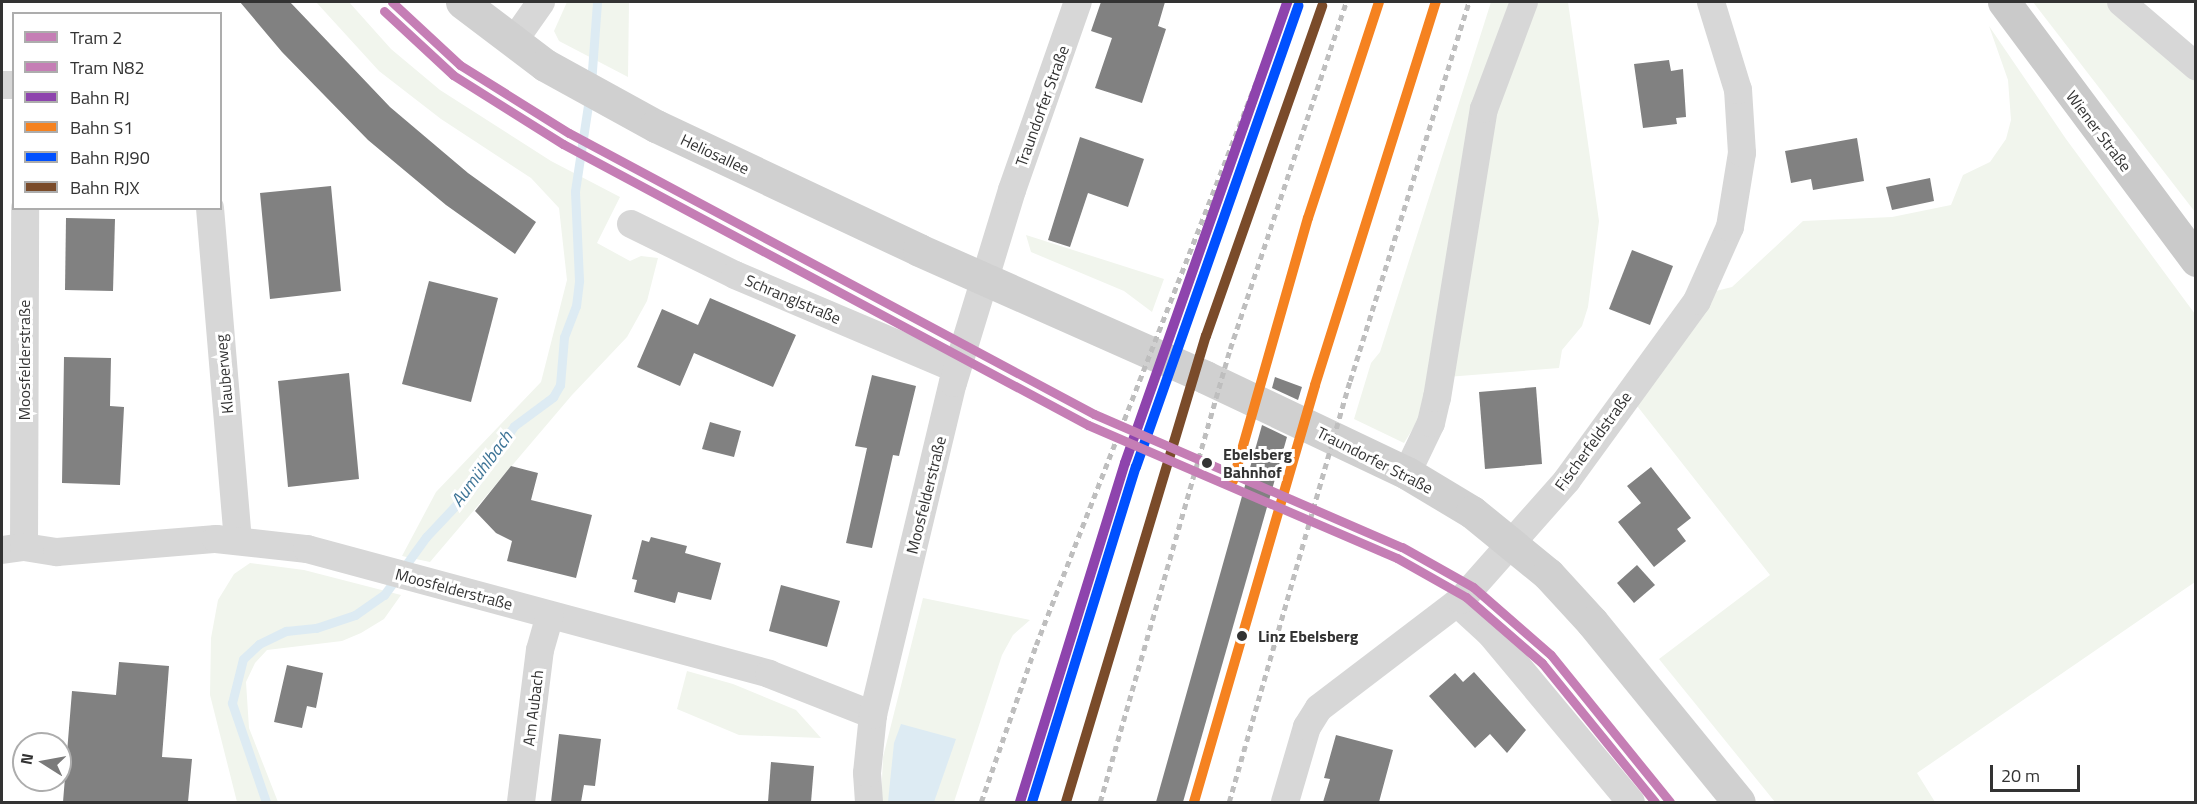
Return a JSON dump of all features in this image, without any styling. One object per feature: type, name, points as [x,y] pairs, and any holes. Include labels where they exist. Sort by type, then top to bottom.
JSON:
[{"type":"main road","name":"Wiener Straße","points":[[2004,2],[2196,260]]},
{"type":"street","name":"Heliosallee","points":[[462,2],[513,42],[575,82],[608,100],[725,160],[984,278]]},
{"type":"street","points":[[513,42],[541,2]]},
{"type":"street","name":"Traundorfer Straße","points":[[1078,2],[984,278],[1407,473],[1472,512],[1512,542],[1592,621],[1739,802]]},
{"type":"street","points":[[1407,473],[1431,423],[1437,398],[1484,109],[1524,2]]},
{"type":"street","name":"Fischerfeldstraße","points":[[1285,802],[1307,727],[1319,708],[1457,603],[1567,480],[1652,358],[1697,301],[1723,246],[1739,188],[1742,123],[1738,90],[1711,2]]},
{"type":"street","points":[[2121,2],[2196,66]]},
{"type":"street","name":"Moosfelderstraße","points":[[25,210],[13,548],[57,552],[168,540],[238,539],[307,549],[769,674],[873,715]]},
{"type":"street","name":"Klauberweg","points":[[210,210],[238,539]]},
{"type":"street","name":"Schranglstraße","points":[[631,224],[735,274],[956,369]]},
{"type":"street","name":"Moosfelderstraße","points":[[869,802],[867,773],[873,715],[956,369],[984,278]]},
{"type":"street","points":[[1457,603],[1490,633],[1631,802]]},
{"type":"street","name":"Am Aubach","points":[[521,802],[540,650],[550,615]]},
{"type":"shaded area","points":[[316,2],[349,2],[391,49],[440,90],[551,161],[620,197],[597,243],[630,261],[641,256],[658,258],[647,301],[627,337],[572,395],[430,562],[402,556],[436,492],[541,382],[567,280],[559,208],[531,178],[441,119],[379,71]]},
{"type":"shaded area","points":[[567,2],[629,2],[628,77],[559,41],[554,31]]},
{"type":"shaded area","points":[[1491,2],[1513,2],[1420,417],[1404,443],[1354,419],[1371,363],[1380,352]]},
{"type":"shaded area","points":[[1534,2],[1568,2],[1599,221],[1588,307],[1582,326],[1562,350],[1559,368],[1447,377],[1484,148]]},
{"type":"shaded area","points":[[2033,2],[2107,2],[2195,78],[2195,212]]},
{"type":"shaded area","points":[[1989,26],[2066,139],[2195,314],[2195,582],[1917,773],[1935,802],[1775,802],[1659,659],[1770,575],[1634,402],[1716,291],[1732,287],[1803,221],[1892,217],[1951,205],[1963,175],[1990,162],[2006,139],[2011,120],[2008,80]]},
{"type":"shaded area","points":[[1026,235],[1164,279],[1152,312],[1124,291],[1031,252]]},
{"type":"shaded area","points":[[250,563],[304,570],[401,595],[384,619],[361,633],[342,641],[267,650],[255,663],[246,682],[249,728],[278,802],[237,802],[210,695],[211,638],[218,600],[234,574]]},
{"type":"shaded area","points":[[923,598],[1030,620],[1013,635],[1002,655],[954,802],[881,802],[883,757]]},
{"type":"shaded area","points":[[687,671],[733,684],[796,710],[821,738],[739,735],[677,709]]},
{"type":"shaded area","points":[[901,724],[956,739],[934,802],[888,802],[894,743]]},
{"type":"building","points":[[240,2],[290,2],[390,107],[468,173],[536,222],[515,254],[446,205],[368,140],[282,52]]},
{"type":"building","points":[[1101,2],[1165,2],[1158,26],[1166,29],[1142,103],[1095,88],[1112,38],[1091,31]]},
{"type":"building","points":[[1669,60],[1671,71],[1683,69],[1686,117],[1676,118],[1677,124],[1643,128],[1634,64]]},
{"type":"building","points":[[1080,137],[1144,159],[1128,207],[1088,193],[1070,247],[1048,240]]},
{"type":"building","points":[[1857,138],[1864,181],[1813,190],[1811,179],[1791,183],[1785,151]]},
{"type":"building","points":[[1930,178],[1934,201],[1892,210],[1886,187]]},
{"type":"building","points":[[331,186],[341,291],[270,299],[260,193]]},
{"type":"building","points":[[66,218],[115,219],[113,291],[65,290]]},
{"type":"building","points":[[1632,250],[1673,266],[1650,325],[1609,309]]},
{"type":"building","points":[[429,281],[498,298],[471,402],[402,384]]},
{"type":"building","points":[[710,298],[796,335],[773,387],[694,353],[680,386],[637,367],[662,309],[698,325]]},
{"type":"building","points":[[64,357],[111,358],[110,406],[124,407],[120,485],[62,483]]},
{"type":"building","points":[[349,373],[359,479],[288,487],[278,381]]},
{"type":"building","points":[[872,375],[916,386],[899,456],[893,455],[872,548],[846,543],[867,448],[855,446]]},
{"type":"building","points":[[1275,377],[1302,387],[1298,400],[1272,388]]},
{"type":"building","points":[[1536,387],[1542,464],[1485,469],[1479,392]]},
{"type":"building","points":[[710,422],[741,431],[734,457],[702,449]]},
{"type":"building","points":[[1262,425],[1287,437],[1183,802],[1156,802]]},
{"type":"building","points":[[511,466],[538,473],[531,500],[592,515],[576,578],[507,561],[512,541],[496,533],[475,511]]},
{"type":"building","points":[[1651,467],[1691,518],[1677,529],[1686,541],[1654,567],[1618,522],[1641,503],[1627,486]]},
{"type":"building","points":[[651,537],[687,546],[685,553],[721,563],[711,600],[678,592],[675,603],[634,592],[637,580],[632,579],[642,540],[649,542]]},
{"type":"building","points":[[1637,565],[1655,585],[1634,603],[1617,583]]},
{"type":"building","points":[[781,585],[840,601],[827,647],[769,631]]},
{"type":"building","points":[[119,662],[169,666],[162,757],[192,759],[188,802],[63,802],[64,792],[72,792],[72,732],[69,732],[72,691],[116,695]]},
{"type":"building","points":[[287,665],[323,673],[316,708],[307,706],[302,728],[274,722]]},
{"type":"building","points":[[1474,672],[1526,730],[1507,753],[1490,734],[1475,748],[1429,696],[1455,673],[1463,682]]},
{"type":"building","points":[[559,734],[601,739],[595,786],[584,785],[581,802],[551,802]]},
{"type":"building","points":[[1336,735],[1393,750],[1379,802],[1323,802],[1330,779],[1324,778]]},
{"type":"building","points":[[771,762],[814,766],[811,802],[768,802]]},
{"type":"waterway","name":"Aumühlbach","points":[[591,84],[597,2]]},
{"type":"waterway","name":"Aumühlbach","points":[[266,802],[232,703],[243,659],[259,644],[286,631],[316,628],[355,615],[384,595],[426,537],[473,487],[514,426],[553,397],[560,385],[564,337],[576,306],[579,280],[575,191],[589,98]]},
{"type":"railway","points":[[1100,802],[1230,349],[1346,2]]},
{"type":"railway","points":[[1229,802],[1350,381],[1469,2]]},
{"type":"railway","points":[[981,802],[1036,645],[1262,67]]},
{"type":"tram line","name":"2","points":[[392,2],[460,65],[569,133],[1094,414],[1402,547],[1473,587],[1551,655],[1670,802]]},
{"type":"tram line","name":"N82","points":[[384,11],[453,75],[563,144],[1088,425],[1397,558],[1466,597],[1542,663],[1655,802]]},
{"type":"rail line","name":"RJ","points":[[1020,802],[1125,463],[1287,2]]},
{"type":"rail line","name":"S1","points":[[1233,481],[1308,218],[1379,2]]},
{"type":"rail line","name":"S1","points":[[1194,802],[1315,385],[1436,2]]},
{"type":"rail line","name":"RJ90","points":[[1032,802],[1136,467],[1298,6]]},
{"type":"rail line","name":"RJX","points":[[1066,802],[1206,336],[1322,6]]},
{"type":"place","name":"Ebelsberg Bahnhof","points":[[1207,463]]},
{"type":"place","name":"Linz Ebelsberg","points":[[1242,636]]}]
